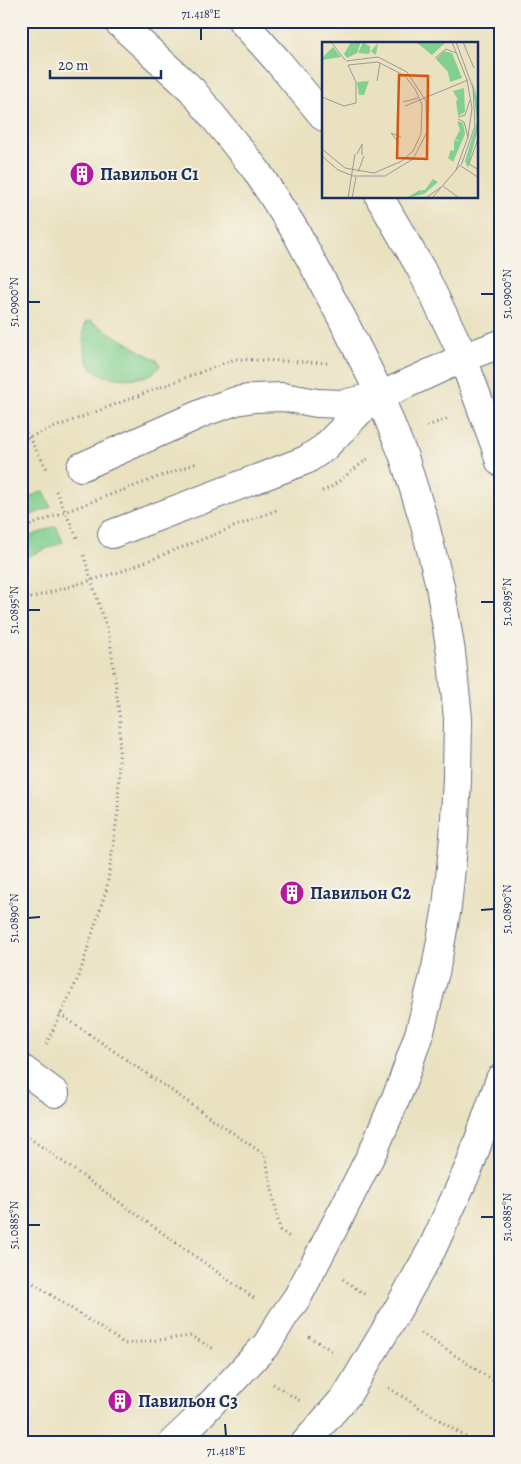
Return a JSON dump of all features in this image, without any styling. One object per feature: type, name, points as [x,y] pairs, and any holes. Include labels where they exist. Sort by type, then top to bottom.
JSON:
[{"type":"lane","points":[[117,21],[192,90],[256,170],[296,232],[343,320],[380,396],[404,457],[424,521],[440,586],[451,652],[458,718],[454,838],[445,915],[436,968],[420,1031],[400,1086],[375,1147],[298,1296],[267,1344],[172,1443]]},
{"type":"lane","points":[[242,21],[322,115]]},
{"type":"lane","points":[[381,199],[421,269],[463,358],[500,462]]},
{"type":"lane","points":[[112,534],[306,460],[324,448],[360,411],[380,396],[463,358],[500,344]]},
{"type":"lane","points":[[81,467],[236,400],[284,397],[317,403],[343,404],[380,396]]},
{"type":"lane","points":[[25,1071],[55,1093]]},
{"type":"lane","points":[[305,1443],[347,1395],[432,1249],[470,1165],[500,1080]]},
{"type":"path","points":[[21,424],[47,470]]},
{"type":"path","points":[[25,1071],[60,1014],[79,976],[108,887],[118,811],[120,720],[110,640],[81,546],[54,487]]},
{"type":"path","points":[[60,1014],[265,1155],[280,1230],[394,1316],[500,1385]]},
{"type":"path","points":[[21,1132],[282,1320],[475,1443]]},
{"type":"path","points":[[21,1275],[125,1344],[191,1336],[246,1366],[362,1443]]},
{"type":"green space","points":[[90,321],[158,361],[160,364],[156,370],[149,375],[130,379],[109,377],[94,370],[85,355],[84,343],[84,326],[85,323]]},
{"type":"green space","points":[[44,491],[51,507],[21,519],[21,500]]},
{"type":"green space","points":[[56,526],[63,542],[21,559],[21,540]]},
{"type":"place","name":"Павильон С1","points":[[82,174]]},
{"type":"place","name":"Павильон С2","points":[[292,893]]},
{"type":"place","name":"Павильон С3","points":[[120,1401]]}]
